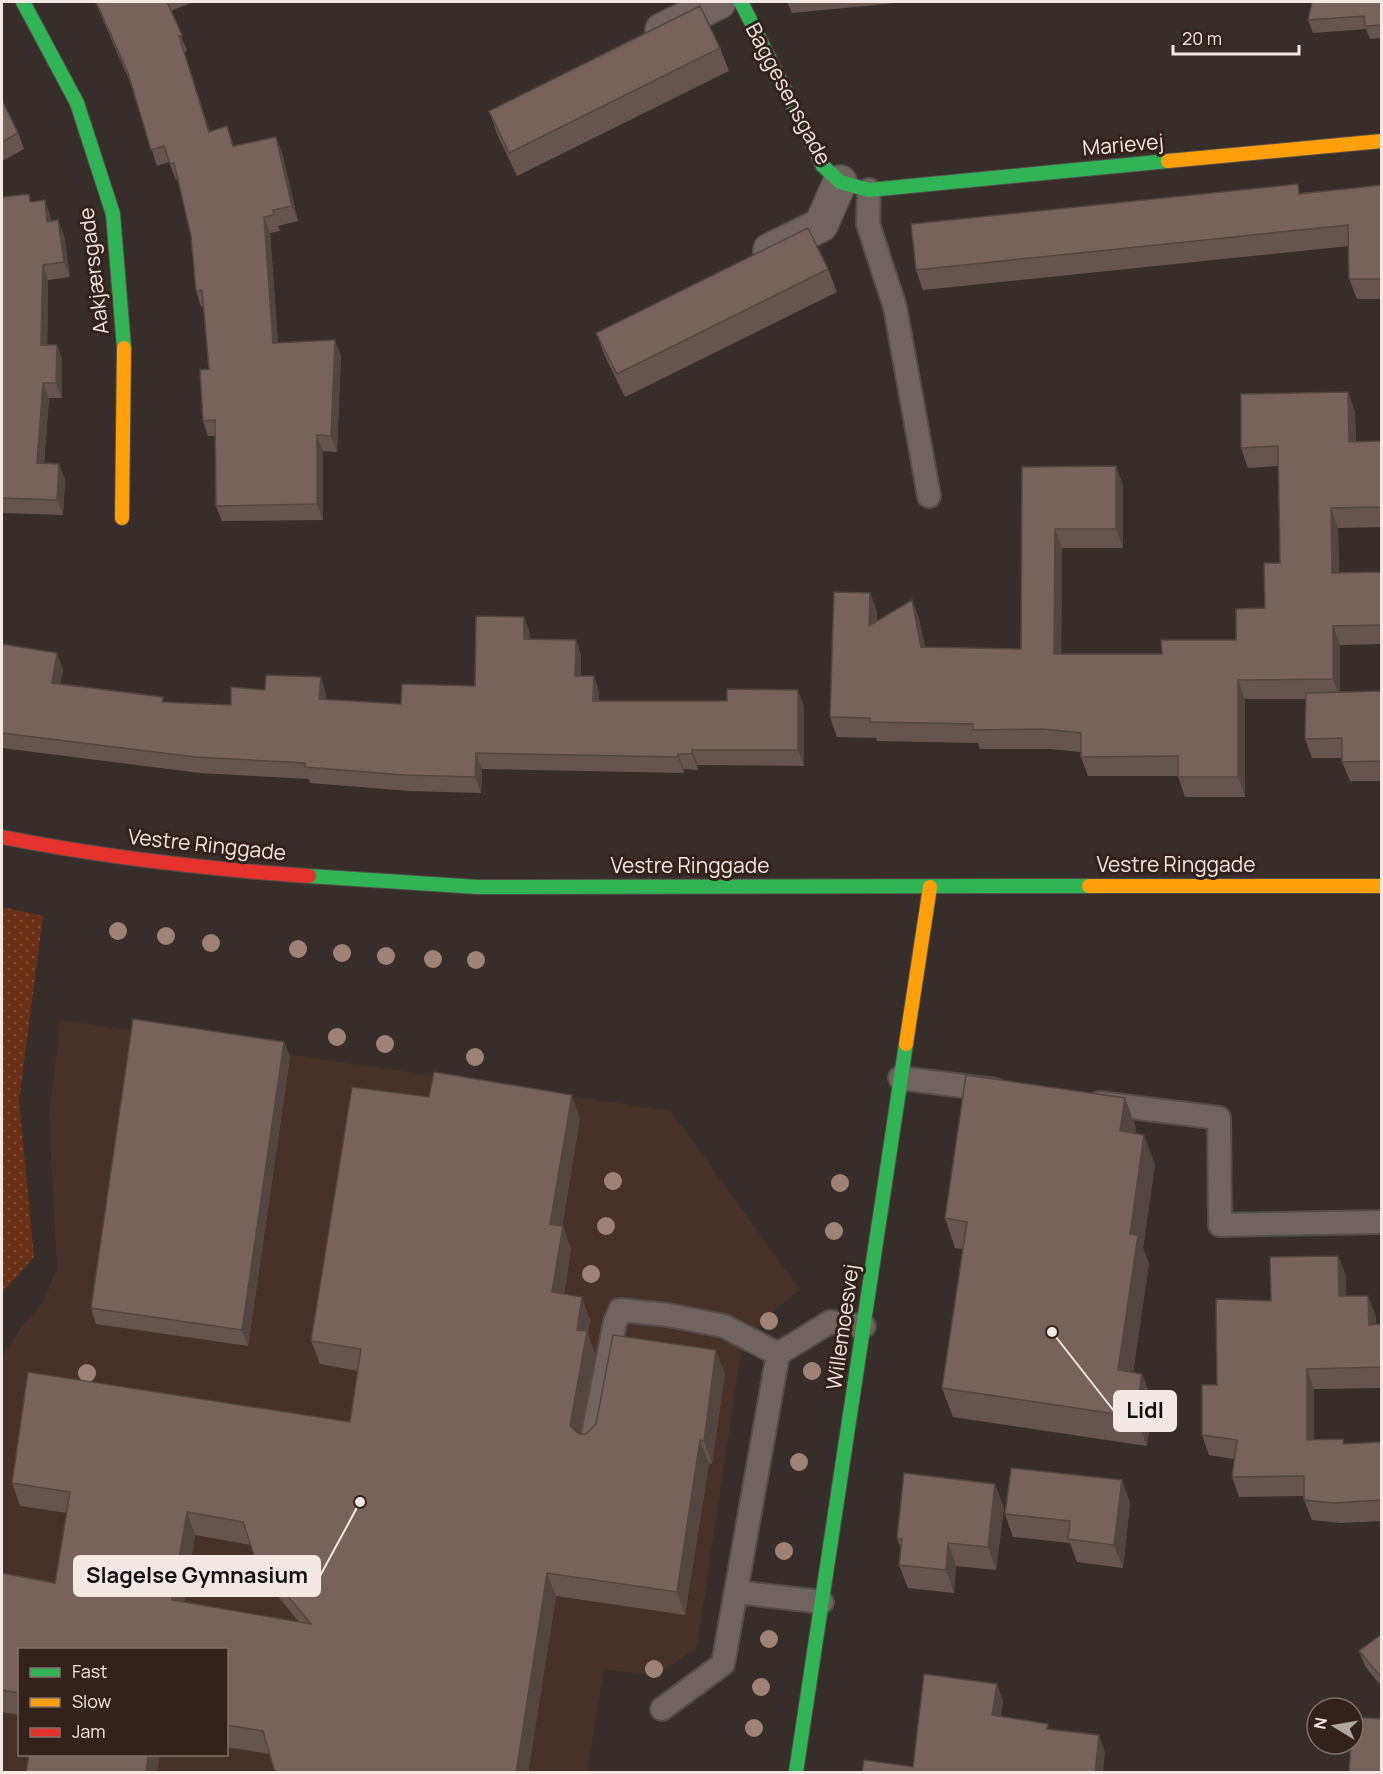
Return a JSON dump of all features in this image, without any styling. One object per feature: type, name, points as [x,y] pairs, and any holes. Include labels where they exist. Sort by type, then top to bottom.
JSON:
[{"type":"street","name":"Aakjærsgade","points":[[23,2],[77,103],[113,214],[124,340],[122,518]]},
{"type":"street","points":[[633,45],[719,2]]},
{"type":"street","name":"Baggesensgade","points":[[741,2],[823,166],[855,186],[821,225],[747,262]]},
{"type":"street","name":"Marievej","points":[[855,186],[1382,141]]},
{"type":"street","name":"Vestre Ringgade","points":[[2,837],[69,850],[247,872],[478,887],[1382,886]]},
{"type":"street","name":"Willemoesvej","points":[[796,1773],[930,887]]},
{"type":"lane","points":[[855,186],[896,307],[929,496]]},
{"type":"lane","points":[[900,1078],[1012,1092]]},
{"type":"lane","points":[[1081,1101],[1219,1118],[1220,1225],[1382,1222]]},
{"type":"lane","points":[[591,1444],[615,1322],[620,1310],[668,1315],[724,1326],[778,1354]]},
{"type":"lane","points":[[662,1709],[723,1664],[778,1354],[830,1323],[864,1326]]},
{"type":"lane","points":[[736,1592],[822,1602]]},
{"type":"shaded area","points":[[2,907],[43,916],[19,1101],[34,1257],[2,1293]]},
{"type":"shaded area","points":[[60,1020],[671,1111],[800,1290],[773,1311],[742,1346],[697,1647],[656,1676],[604,1669],[587,1772],[2,1772],[2,1356],[23,1325],[44,1301],[57,1268],[49,1117]]},
{"type":"building","points":[[96,2],[167,2],[182,35],[179,36],[209,132],[227,126],[233,146],[276,137],[292,206],[273,210],[274,215],[264,217],[273,343],[335,340],[331,436],[317,435],[317,504],[216,506],[215,420],[203,421],[200,370],[209,369],[202,290],[196,291],[191,236],[174,163],[170,164],[164,146],[151,150],[128,73]]},
{"type":"building","points":[[1312,2],[1382,2],[1382,25],[1365,26],[1364,16],[1308,20]]},
{"type":"building","points":[[700,6],[720,48],[509,153],[489,111]]},
{"type":"building","points":[[2,100],[18,133],[2,142]]},
{"type":"building","points":[[1298,184],[1299,194],[1382,185],[1382,279],[1349,279],[1348,225],[916,270],[911,224]]},
{"type":"building","points":[[29,194],[30,202],[45,200],[47,222],[58,220],[64,262],[43,265],[41,345],[57,345],[56,383],[43,383],[37,463],[59,464],[57,500],[2,498],[2,197]]},
{"type":"building","points":[[808,228],[828,269],[617,374],[596,333]]},
{"type":"building","points":[[1348,392],[1349,442],[1382,441],[1382,507],[1331,508],[1332,573],[1382,572],[1382,625],[1333,626],[1333,679],[1238,680],[1238,777],[1178,777],[1178,756],[1081,757],[1081,733],[1043,729],[973,730],[973,724],[870,722],[870,718],[830,717],[834,592],[870,593],[869,626],[912,600],[921,647],[1021,649],[1022,467],[1116,466],[1116,529],[1055,529],[1054,654],[1162,654],[1161,640],[1236,640],[1236,609],[1265,608],[1264,563],[1280,563],[1278,446],[1241,448],[1241,394]]},
{"type":"building","points":[[476,616],[524,617],[524,639],[576,640],[575,676],[594,676],[593,701],[727,701],[727,689],[798,690],[798,750],[692,750],[692,754],[678,754],[678,757],[476,753],[475,777],[404,775],[305,767],[305,763],[195,757],[2,733],[2,644],[57,653],[52,683],[163,697],[162,702],[231,705],[231,687],[265,690],[266,675],[321,677],[319,699],[401,704],[402,684],[475,686]]},
{"type":"building","points":[[1382,691],[1382,761],[1342,762],[1342,738],[1305,739],[1306,693]]},
{"type":"building","points":[[133,1019],[284,1042],[242,1330],[91,1308]]},
{"type":"building","points":[[434,1072],[572,1095],[550,1224],[563,1226],[552,1292],[582,1297],[577,1330],[587,1331],[570,1426],[579,1434],[586,1434],[596,1424],[613,1335],[716,1350],[704,1441],[700,1440],[677,1592],[547,1573],[516,1773],[277,1773],[263,1731],[228,1725],[228,1648],[18,1648],[18,1693],[2,1690],[2,1573],[55,1583],[70,1492],[12,1483],[28,1372],[350,1422],[361,1349],[311,1341],[352,1087],[429,1097]],"holes":[[[187,1512],[243,1522],[254,1555],[311,1624],[172,1600]]]},
{"type":"building","points":[[966,1075],[1125,1098],[1120,1131],[1144,1135],[1130,1234],[1138,1235],[1118,1370],[1142,1374],[1136,1417],[942,1388],[967,1222],[945,1218]]},
{"type":"building","points":[[1338,1256],[1339,1296],[1368,1296],[1369,1325],[1382,1324],[1382,1367],[1307,1369],[1307,1440],[1343,1439],[1343,1444],[1382,1442],[1382,1500],[1334,1503],[1304,1500],[1304,1476],[1232,1477],[1237,1440],[1202,1435],[1202,1385],[1217,1385],[1216,1299],[1271,1301],[1270,1257]]},
{"type":"building","points":[[1011,1468],[1122,1480],[1114,1545],[1068,1539],[1070,1521],[1005,1514]]},
{"type":"building","points":[[904,1473],[995,1484],[988,1547],[948,1543],[946,1570],[899,1565],[902,1539],[897,1538]]},
{"type":"building","points":[[1382,1634],[1382,1678],[1359,1651]]},
{"type":"building","points":[[924,1674],[997,1684],[992,1715],[1048,1724],[1047,1729],[1099,1735],[1095,1773],[862,1773],[864,1760],[913,1767]]},
{"type":"building","points":[[1365,1718],[1382,1719],[1382,1773],[1349,1773],[1350,1756],[1365,1756]]},
{"type":"building","points":[[29,1756],[148,1756],[146,1773],[26,1773]]},
{"type":"traffic: fast","points":[[23,2],[77,103],[113,214],[124,348]]},
{"type":"traffic: fast","points":[[741,2],[823,166],[840,182],[869,190],[1168,161]]},
{"type":"traffic: fast","points":[[309,876],[478,887],[1089,886]]},
{"type":"traffic: fast","points":[[796,1772],[906,1044]]},
{"type":"traffic: slow","points":[[1168,161],[1382,141]]},
{"type":"traffic: slow","points":[[122,518],[124,348]]},
{"type":"traffic: slow","points":[[1089,886],[1382,886]]},
{"type":"traffic: slow","points":[[906,1044],[930,887]]},
{"type":"traffic: jam","points":[[2,837],[78,851],[155,861],[309,876]]},
{"type":"place","name":"Lidl","points":[[1052,1332]]},
{"type":"place","name":"Slagelse Gymnasium","points":[[360,1502]]}]
